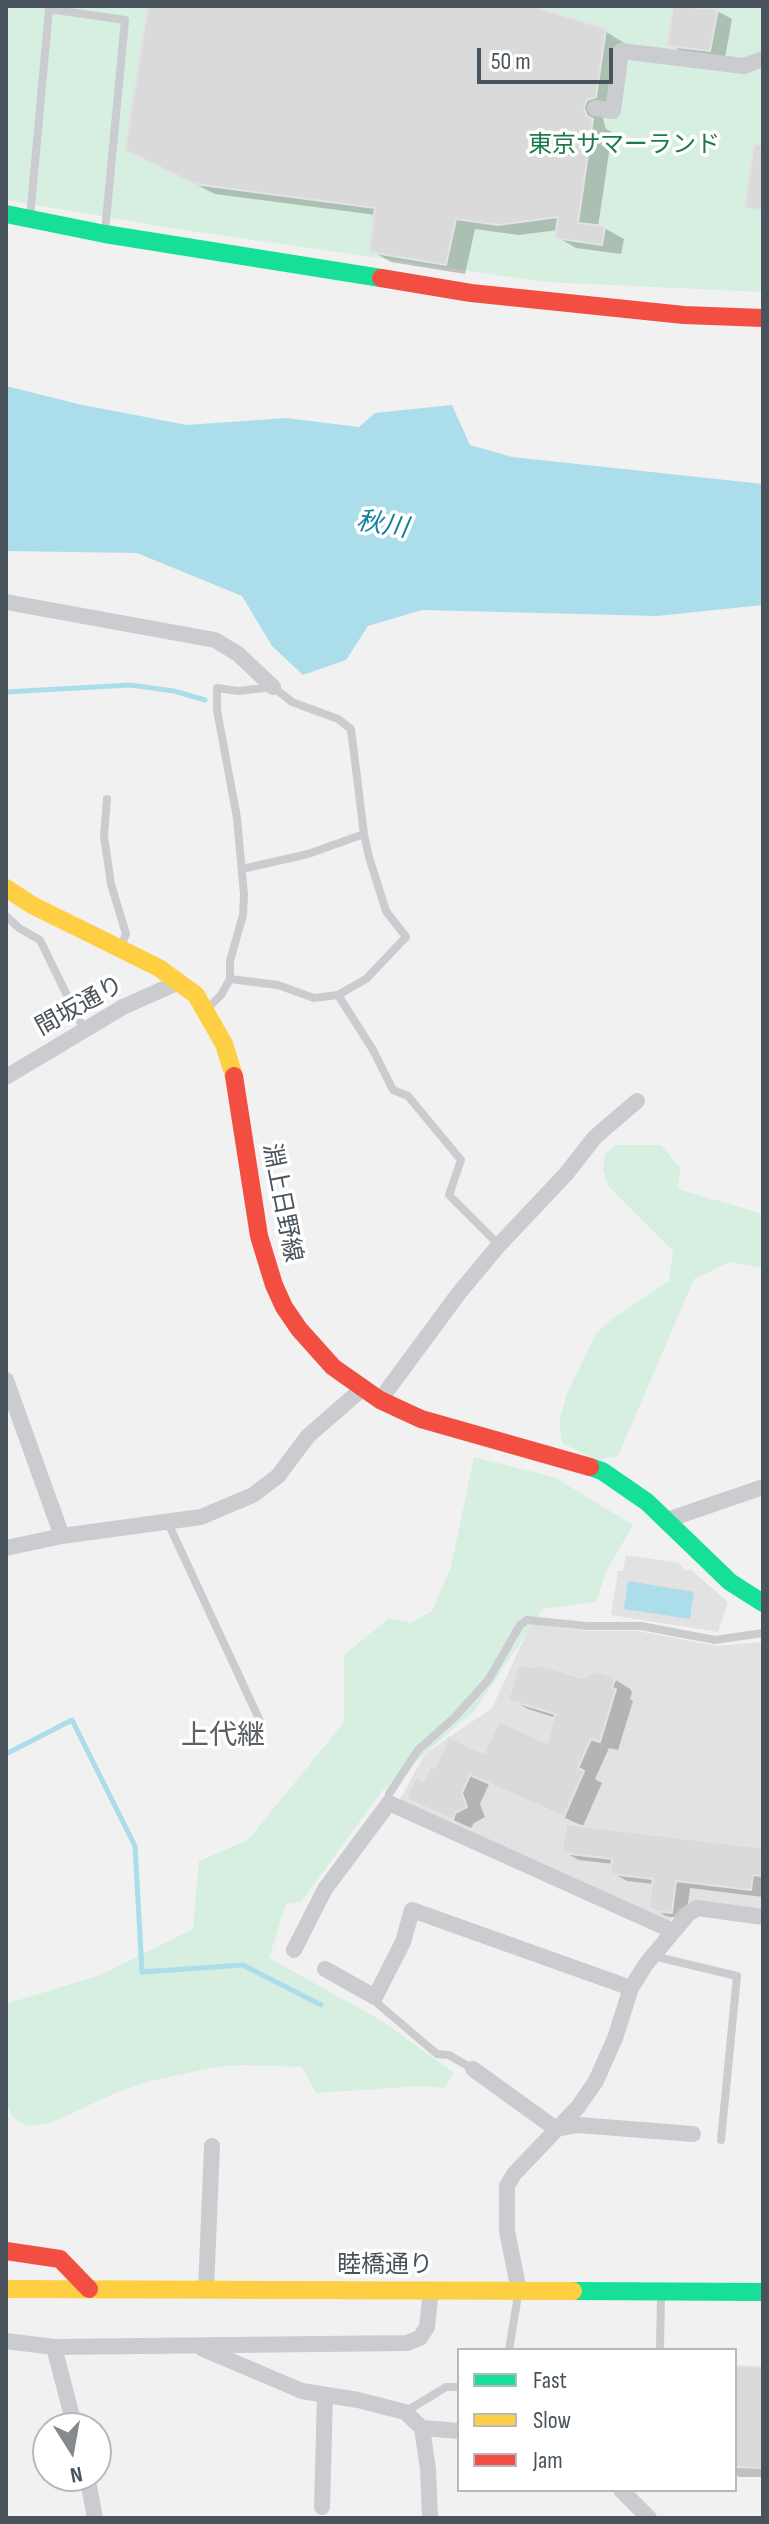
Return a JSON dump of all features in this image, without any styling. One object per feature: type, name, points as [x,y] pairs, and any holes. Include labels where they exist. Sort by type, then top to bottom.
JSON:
[{"type":"main road","points":[[6,214],[105,234],[471,293],[684,315],[763,318]]},
{"type":"main road","name":"淵上日野線","points":[[7,890],[159,968],[196,995],[224,1044],[235,1080],[259,1236],[274,1285],[284,1307],[315,1349],[362,1389],[421,1419],[602,1471],[633,1491],[667,1520],[697,1553],[730,1582],[763,1603]]},
{"type":"main road","points":[[6,2251],[60,2259],[89,2289]]},
{"type":"main road","name":"睦橋通り","points":[[6,2289],[763,2292]]},
{"type":"street","points":[[595,108],[613,111],[621,51],[744,66],[763,59]]},
{"type":"street","points":[[6,602],[215,640],[238,654],[273,687]]},
{"type":"street","name":"間坂通り","points":[[6,1077],[123,1007],[179,982]]},
{"type":"street","points":[[380,1400],[459,1293],[499,1245],[566,1174],[595,1137],[637,1101]]},
{"type":"street","points":[[6,1380],[62,1536]]},
{"type":"street","points":[[6,1548],[62,1536],[201,1517],[253,1495],[278,1476],[308,1436],[362,1389]]},
{"type":"street","points":[[667,1520],[763,1487]]},
{"type":"street","points":[[294,1950],[325,1889],[389,1803],[673,1931]]},
{"type":"street","points":[[519,2291],[507,2231],[507,2186],[514,2174],[578,2107],[596,2081],[615,2038],[631,1988],[673,1931],[697,1908],[763,1917]]},
{"type":"street","points":[[325,1969],[375,1997],[403,1942],[412,1910],[631,1988]]},
{"type":"street","points":[[473,2069],[556,2129],[578,2125],[693,2134]]},
{"type":"street","points":[[206,2290],[212,2146]]},
{"type":"street","points":[[6,2341],[54,2347],[407,2343],[420,2338],[427,2327],[431,2290]]},
{"type":"street","points":[[195,2345],[302,2391],[405,2412],[422,2428],[430,2518]]},
{"type":"street","points":[[54,2347],[71,2412]]},
{"type":"street","points":[[322,2507],[325,2395]]},
{"type":"street","points":[[422,2428],[457,2431]]},
{"type":"street","points":[[90,2492],[95,2518]]},
{"type":"street","points":[[623,2492],[649,2518]]},
{"type":"lane","points":[[30,219],[49,9],[125,20],[105,234]]},
{"type":"lane","points":[[206,1010],[221,995],[230,979],[230,961],[243,915],[237,818],[217,710],[217,688],[238,691],[273,687],[292,702],[338,719],[351,729],[364,834],[386,911],[406,937],[366,979],[338,995],[314,998],[278,985],[230,979]]},
{"type":"lane","points":[[107,799],[104,836],[111,884],[126,934],[120,948]]},
{"type":"lane","points":[[242,869],[308,854],[364,834]]},
{"type":"lane","points":[[6,916],[40,940],[84,1030]]},
{"type":"lane","points":[[338,995],[373,1050],[393,1090],[408,1096],[461,1160],[449,1195],[499,1245]]},
{"type":"lane","points":[[168,1523],[260,1721]]},
{"type":"lane","points":[[389,1803],[389,1794],[418,1750],[455,1717],[489,1679],[520,1625],[527,1620],[587,1626],[641,1626],[715,1640],[763,1633]]},
{"type":"lane","points":[[653,1956],[737,1976],[721,2140]]},
{"type":"lane","points":[[375,1997],[378,2004],[437,2054],[449,2055],[473,2069]]},
{"type":"lane","points":[[509,2348],[519,2291]]},
{"type":"lane","points":[[660,2348],[661,2291]]},
{"type":"lane","points":[[405,2412],[446,2387],[457,2387]]},
{"type":"shaded area","points":[[626,1555],[679,1563],[686,1571],[690,1569],[728,1602],[718,1632],[611,1615],[618,1571],[623,1571]]},
{"type":"shaded area","points":[[531,1624],[587,1631],[637,1631],[717,1646],[763,1642],[763,1912],[694,1901],[678,1909],[668,1923],[399,1801],[425,1754],[492,1708]]},
{"type":"green space","name":"東京サマーランド","points":[[6,6],[763,6],[763,292],[545,282],[177,229],[6,200]]},
{"type":"green space","points":[[616,1145],[661,1145],[680,1168],[678,1189],[763,1214],[763,1268],[730,1262],[694,1279],[618,1456],[596,1460],[562,1443],[559,1423],[567,1393],[596,1334],[612,1319],[669,1281],[673,1251],[609,1187],[603,1170],[605,1154]]},
{"type":"green space","points":[[474,1457],[554,1477],[633,1525],[606,1572],[596,1602],[543,1609],[475,1710],[382,1791],[301,1902],[286,1904],[269,1958],[382,2021],[454,2073],[444,2088],[422,2086],[316,2093],[302,2067],[216,2067],[150,2081],[115,2093],[51,2123],[26,2126],[13,2117],[6,2104],[6,2004],[100,1975],[193,1929],[199,1861],[248,1840],[344,1722],[344,1655],[389,1618],[411,1623],[432,1611],[451,1567]]},
{"type":"water","name":"秋川","points":[[6,386],[78,404],[187,425],[286,418],[359,427],[375,413],[452,405],[470,445],[512,457],[763,484],[763,605],[657,616],[422,610],[368,626],[346,660],[303,675],[272,646],[242,596],[137,553],[6,551]]},
{"type":"water","points":[[628,1581],[694,1592],[690,1619],[624,1609]]},
{"type":"building","name":"東京サマーランド","points":[[148,6],[533,6],[606,29],[596,97],[587,100],[584,107],[587,116],[593,119],[578,223],[605,226],[602,245],[555,238],[558,217],[498,225],[456,219],[446,265],[369,252],[375,208],[194,184],[125,150]]},
{"type":"building","points":[[673,6],[718,9],[710,51],[667,46]]},
{"type":"building","points":[[754,145],[763,145],[763,210],[745,208]]},
{"type":"building","points":[[519,1664],[535,1668],[540,1665],[582,1678],[597,1671],[615,1680],[612,1688],[616,1689],[600,1742],[591,1739],[578,1768],[584,1771],[564,1817],[470,1775],[462,1793],[467,1807],[455,1813],[453,1820],[406,1799],[416,1777],[424,1781],[430,1766],[435,1768],[449,1737],[484,1753],[499,1721],[547,1743],[555,1714],[508,1700]]},
{"type":"building","points":[[566,1824],[763,1848],[763,1876],[753,1875],[751,1890],[676,1881],[672,1913],[656,1911],[649,1908],[653,1879],[610,1874],[612,1859],[562,1853]]},
{"type":"building","points":[[737,2366],[763,2367],[763,2468],[737,2467]]},
{"type":"waterway","points":[[6,692],[130,685],[174,691],[205,700]]},
{"type":"waterway","points":[[6,1754],[72,1720],[135,1846],[142,1972],[243,1965],[321,2005]]},
{"type":"traffic: fast","points":[[6,214],[105,234],[381,278]]},
{"type":"traffic: fast","points":[[590,1467],[602,1471],[647,1502],[730,1582],[763,1603]]},
{"type":"traffic: fast","points":[[573,2291],[763,2292]]},
{"type":"traffic: slow","points":[[6,888],[32,905],[159,968],[196,995],[224,1044],[234,1076]]},
{"type":"traffic: slow","points":[[6,2289],[573,2291]]},
{"type":"traffic: jam","points":[[381,278],[471,293],[684,315],[763,318]]},
{"type":"traffic: jam","points":[[234,1076],[259,1236],[274,1285],[299,1329],[333,1367],[380,1400],[421,1419],[590,1467]]},
{"type":"traffic: jam","points":[[6,2251],[60,2259],[89,2289]]},
{"type":"district","name":"上代継","points":[[223,1737]]}]
